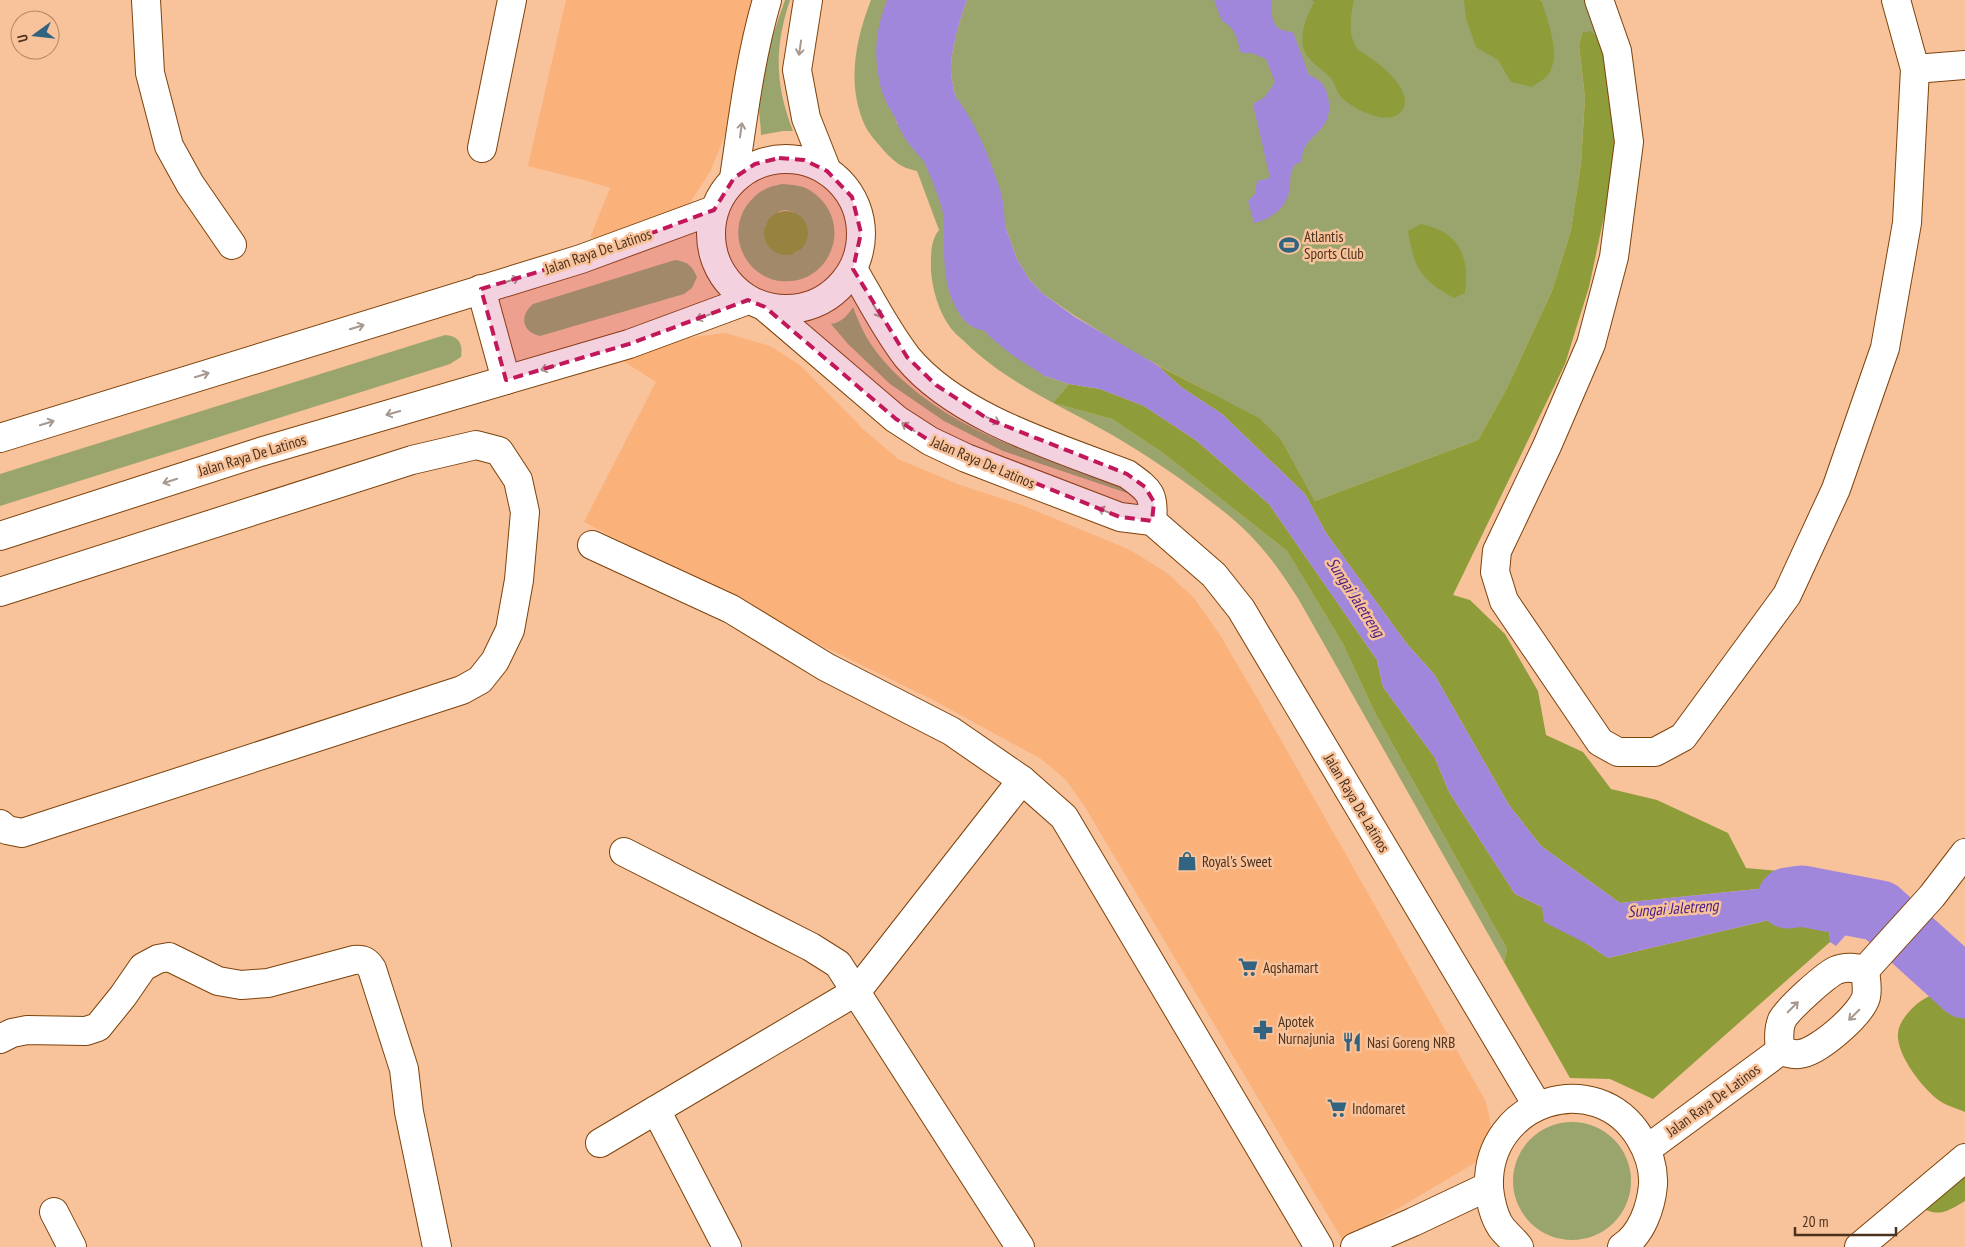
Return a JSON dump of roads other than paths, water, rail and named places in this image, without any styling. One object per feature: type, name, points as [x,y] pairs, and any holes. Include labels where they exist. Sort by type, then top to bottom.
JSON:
[{"type":"street","points":[[146,0],[150,73],[169,146],[190,184],[232,245]]},
{"type":"street","points":[[482,148],[512,0]]},
{"type":"street","name":"Jalan Raya De Latinos","points":[[734,178],[747,86],[766,0]]},
{"type":"street","name":"Jalan Raya De Latinos","points":[[808,0],[797,70],[806,118],[827,171]]},
{"type":"street","points":[[1600,0],[1617,51],[1629,142],[1614,257],[1591,344],[1548,446],[1497,551],[1496,572],[1504,601],[1600,742],[1618,752],[1655,752],[1683,737],[1787,595],[1836,489],[1885,348],[1907,223],[1915,69],[1896,0]]},
{"type":"street","points":[[1915,69],[1965,65]]},
{"type":"street","name":"Jalan Raya De Latinos","points":[[0,536],[260,452],[629,344],[757,303],[786,310],[806,307],[825,299],[842,286],[853,269],[859,251],[861,233],[852,197],[841,183],[827,171],[804,160],[779,158],[755,164],[734,178],[722,192],[714,210],[710,237],[719,270],[732,287],[757,303],[896,419],[930,441],[966,458],[1120,517],[1152,521],[1214,575],[1241,609],[1537,1105]]},
{"type":"street","name":"Jalan Raya De Latinos","points":[[0,438],[581,259],[714,210]]},
{"type":"street","points":[[853,269],[873,305],[907,357],[936,385],[988,419],[1127,474],[1146,487],[1154,502],[1152,521]]},
{"type":"street","points":[[481,289],[506,380]]},
{"type":"street","points":[[0,592],[412,460],[476,445],[498,451],[518,480],[525,512],[519,580],[510,630],[495,661],[480,680],[462,690],[22,833],[8,830],[0,824]]},
{"type":"street","points":[[592,544],[731,610],[826,668],[952,731],[1022,780],[1064,817],[1319,1247]]},
{"type":"street","points":[[600,1143],[857,991],[1022,780]]},
{"type":"street","points":[[624,852],[811,947],[838,964],[1020,1247]]},
{"type":"street","points":[[1865,970],[1932,896],[1965,853]]},
{"type":"street","points":[[0,1039],[12,1033],[27,1030],[86,1031],[98,1027],[123,996],[143,966],[158,959],[169,957],[218,981],[241,984],[268,983],[362,959],[368,962],[372,969],[404,1069],[409,1112],[437,1247]]},
{"type":"street","points":[[1838,969],[1865,970],[1867,983],[1866,998],[1859,1010],[1814,1049],[1798,1055],[1780,1051],[1778,1036],[1783,1018],[1816,985],[1838,969]]},
{"type":"street","name":"Jalan Raya De Latinos","points":[[1647,1150],[1780,1051]]},
{"type":"street","points":[[1510,1245],[1490,1200],[1489,1171],[1497,1144],[1514,1122],[1537,1105],[1563,1099],[1589,1101],[1613,1110],[1633,1127],[1647,1150],[1653,1174],[1652,1201],[1642,1225],[1622,1247]]},
{"type":"street","points":[[656,1110],[727,1247]]},
{"type":"street","points":[[1859,1247],[1965,1158]]},
{"type":"street","points":[[1355,1247],[1489,1186]]},
{"type":"street","points":[[54,1212],[72,1247]]},
{"type":"water","points":[[897,0],[967,0],[954,46],[951,72],[957,101],[976,149],[929,167],[911,146],[900,129],[894,115],[886,80],[882,56],[883,36]]},
{"type":"water","points":[[1214,0],[1272,0],[1272,18],[1276,26],[1293,32],[1309,75],[1322,83],[1328,97],[1329,110],[1327,119],[1323,127],[1306,145],[1302,162],[1295,164],[1286,200],[1273,215],[1254,223],[1248,201],[1255,194],[1257,181],[1270,178],[1253,104],[1265,97],[1275,82],[1266,59],[1252,53],[1241,53],[1235,34],[1222,21]]},
{"type":"water","points":[[999,209],[1017,259],[1029,279],[1042,293],[1075,317],[1157,365],[1181,387],[1222,414],[1305,494],[1326,533],[1407,644],[1434,674],[1509,805],[1541,846],[1620,903],[1767,888],[1820,880],[1858,882],[1881,895],[1836,946],[1830,942],[1829,917],[1808,911],[1608,958],[1587,944],[1544,922],[1542,907],[1515,894],[1449,792],[1435,758],[1383,687],[1377,660],[1269,504],[1197,441],[1144,406],[1100,389],[1069,384],[1045,376],[1012,355],[989,336],[971,314],[960,288],[950,242],[951,226]]},
{"type":"waterway","name":"Sungai Jaletreng","points":[[920,0],[908,36],[907,64],[909,74],[917,95],[949,143],[968,190],[973,211],[977,277],[987,300]]},
{"type":"waterway","name":"Sungai Jaletreng","points":[[1788,898],[1802,896],[1880,911],[1965,988]]},
{"type":"place","name":"Atlantis Sports Club","points":[[1289,245]]},
{"type":"place","name":"Royal's Sweet","points":[[1187,861]]},
{"type":"place","name":"Aqshamart","points":[[1248,967]]},
{"type":"place","name":"Apotek Nurnajunia","points":[[1263,1030]]},
{"type":"place","name":"Nasi Goreng NRB","points":[[1352,1042]]},
{"type":"place","name":"Indomaret","points":[[1337,1108]]}]
